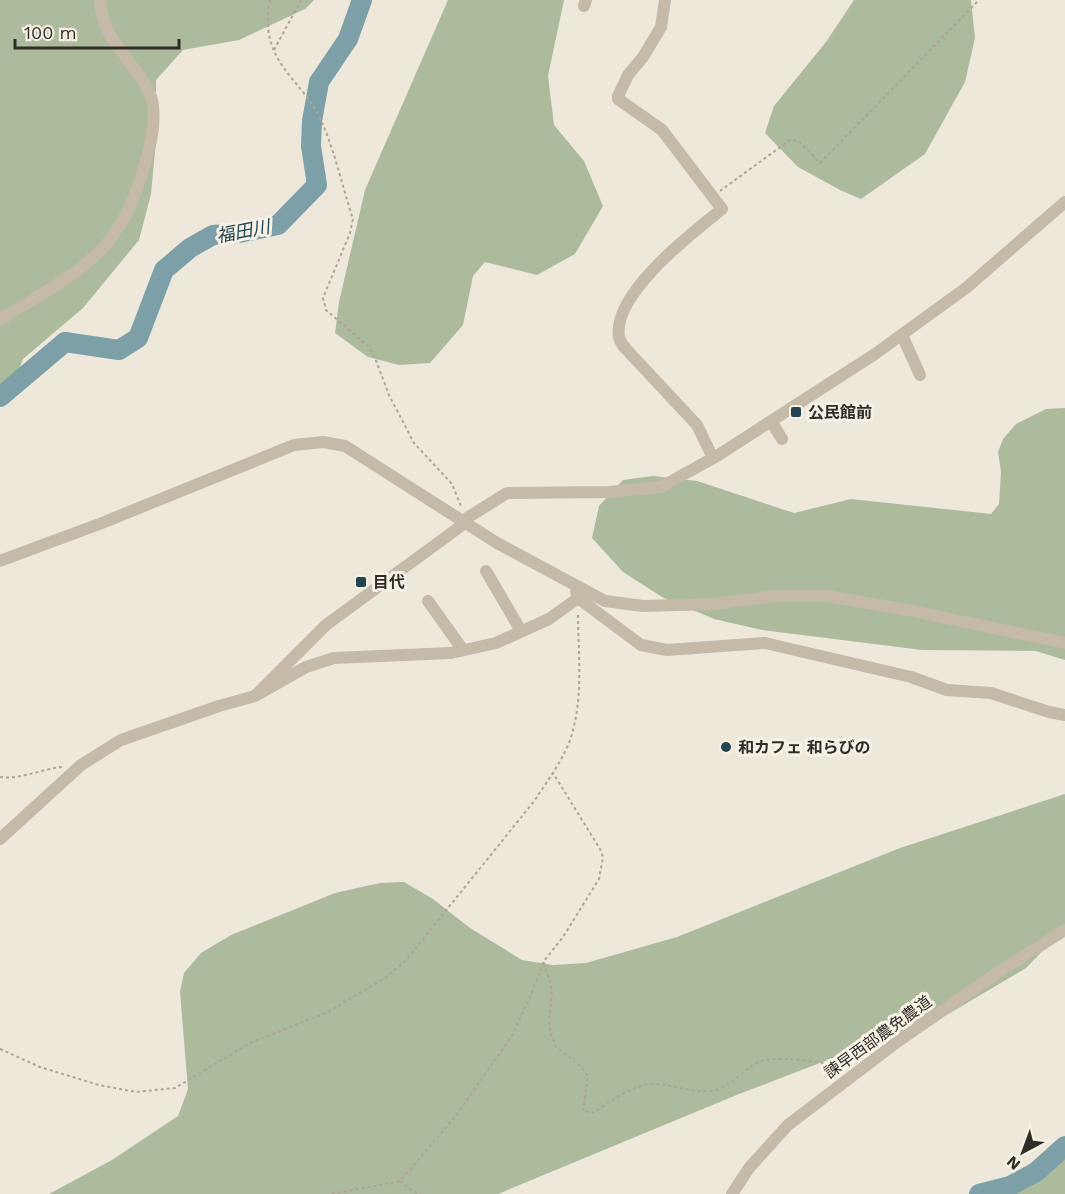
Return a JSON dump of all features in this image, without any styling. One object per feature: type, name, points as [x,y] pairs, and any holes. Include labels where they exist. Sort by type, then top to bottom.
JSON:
[{"type":"street","points":[[0,320],[88,263],[116,232],[136,193],[150,148],[153,112],[150,93],[138,73],[118,49],[103,19],[100,0]]},
{"type":"street","points":[[665,0],[661,27],[643,57],[628,75],[618,99],[662,130],[722,208],[666,255],[631,297],[619,325],[619,339],[697,425],[713,458]]},
{"type":"street","points":[[255,696],[326,625],[466,520],[507,493],[609,492],[661,487],[713,458],[902,334],[966,288],[1065,202]]},
{"type":"street","points":[[902,334],[920,375]]},
{"type":"street","points":[[771,421],[782,439]]},
{"type":"street","points":[[0,561],[102,523],[294,445],[322,442],[345,446],[466,520],[497,543],[605,601],[643,606],[713,604],[776,596],[827,596],[908,610],[1065,643]]},
{"type":"street","points":[[486,571],[521,631]]},
{"type":"street","points":[[574,583],[578,598],[641,645],[667,650],[765,643],[911,677],[947,690],[991,693],[1065,715]]},
{"type":"street","points":[[0,839],[81,765],[121,740],[255,696],[306,667],[334,658],[451,653],[496,643],[549,618],[578,598]]},
{"type":"street","points":[[428,600],[463,650]]},
{"type":"street","name":"諫早西部農免農道","points":[[732,1194],[749,1168],[788,1125],[862,1067],[997,973],[1065,930]]},
{"type":"path","points":[[265,0],[270,1],[268,31],[274,50],[281,66],[313,105],[324,126],[352,219],[341,258],[323,298],[326,310],[368,346],[389,395],[414,443],[452,484],[466,520]]},
{"type":"path","points":[[274,50],[301,0]]},
{"type":"path","points":[[713,196],[790,140],[799,141],[820,163],[979,0]]},
{"type":"path","points":[[0,1049],[40,1067],[99,1085],[136,1092],[174,1088],[197,1077],[250,1043],[328,1012],[388,976],[407,959],[535,800],[570,741],[580,689],[578,598]]},
{"type":"path","points":[[0,777],[9,778],[45,768],[81,765]]},
{"type":"path","points":[[332,1194],[400,1180],[455,1117],[506,1045],[531,995],[544,960],[563,937],[599,879],[603,857],[600,849],[553,773]]},
{"type":"path","points":[[544,960],[546,976],[552,990],[549,1020],[551,1035],[556,1047],[578,1064],[588,1076],[583,1111],[592,1113],[629,1091],[653,1084],[687,1090],[711,1091],[732,1084],[750,1068],[764,1060],[862,1067]]},
{"type":"path","points":[[400,1180],[414,1192],[421,1194]]},
{"type":"green space","points":[[0,0],[314,0],[305,9],[239,40],[183,50],[156,80],[156,141],[151,194],[139,240],[83,308],[23,359],[10,393],[0,403]]},
{"type":"green space","points":[[448,0],[564,0],[548,76],[554,125],[584,161],[603,206],[575,254],[537,275],[485,262],[473,276],[463,325],[430,363],[399,365],[368,357],[335,333],[339,302],[365,190]]},
{"type":"green space","points":[[854,0],[971,0],[975,38],[965,82],[925,154],[861,199],[798,167],[765,133],[774,106],[826,42]]},
{"type":"green space","points":[[1065,408],[1065,660],[1036,651],[922,650],[762,630],[714,619],[662,597],[623,572],[592,538],[599,506],[623,480],[653,476],[697,481],[794,513],[851,499],[991,514],[999,504],[1001,472],[998,452],[1003,439],[1016,424],[1046,409]]},
{"type":"green space","points":[[1065,794],[1065,928],[1026,968],[950,1013],[739,1094],[498,1194],[49,1194],[112,1160],[178,1116],[188,1089],[180,992],[184,973],[201,953],[231,935],[335,893],[380,883],[404,882],[433,899],[470,928],[522,960],[553,965],[586,963],[677,937],[900,848]]},
{"type":"green space","points":[[1065,1140],[1065,1194],[982,1194],[1057,1147]]},
{"type":"waterway","name":"福田川","points":[[0,397],[65,342],[119,350],[138,338],[164,270],[190,248],[213,235],[239,233],[278,225],[317,185],[311,146],[312,121],[319,82],[348,39],[362,0]]},
{"type":"waterway","points":[[979,1194],[1010,1186],[1036,1172],[1065,1146]]},
{"type":"place","name":"公民館前","points":[[796,412]]},
{"type":"place","name":"目代","points":[[361,582]]},
{"type":"place","name":"和カフェ 和らびの","points":[[726,747]]}]
